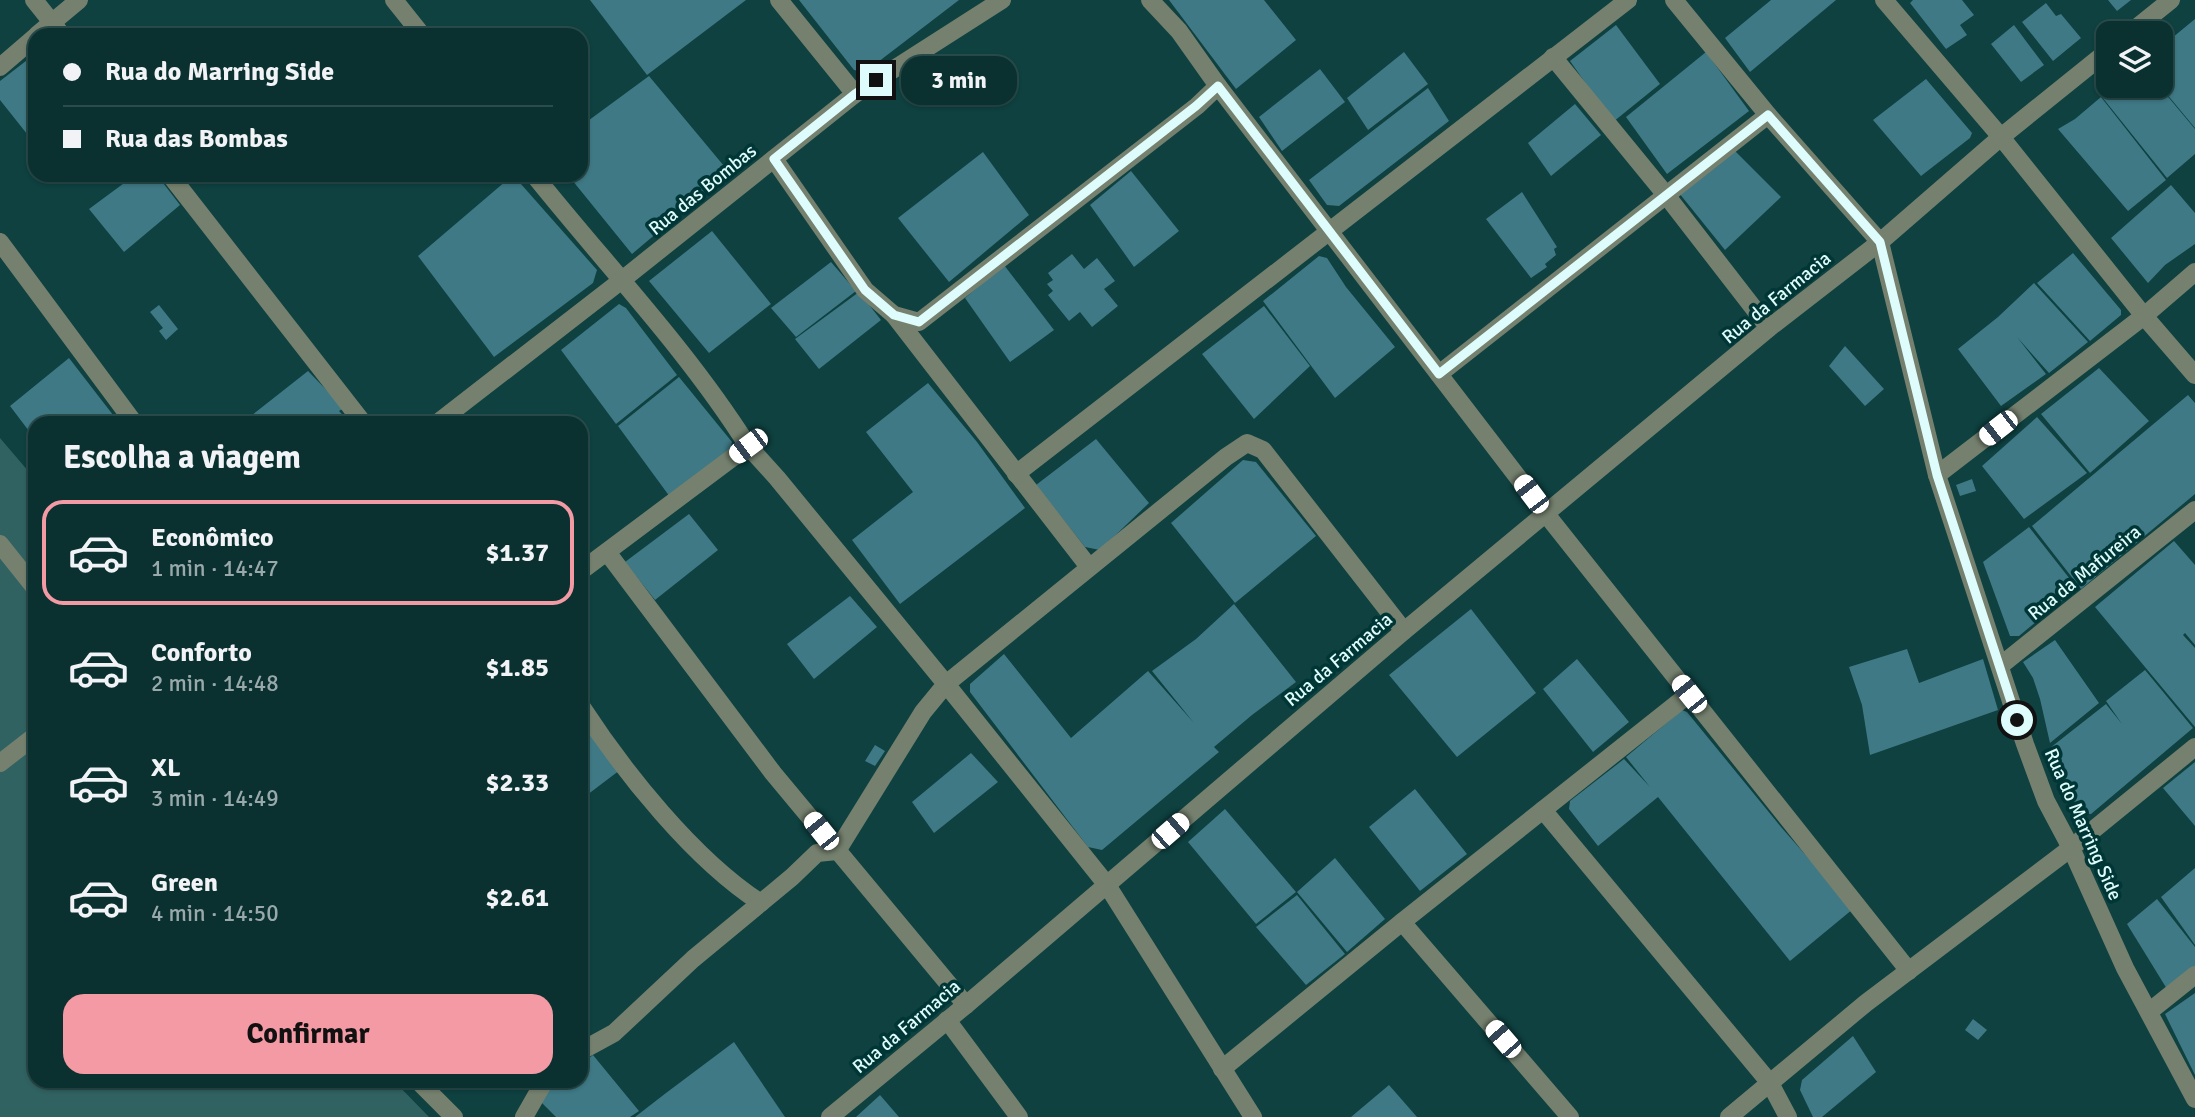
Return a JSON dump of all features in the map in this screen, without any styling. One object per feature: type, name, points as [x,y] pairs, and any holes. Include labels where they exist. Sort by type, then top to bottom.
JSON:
[{"type":"street","points":[[34,0],[56,28]]},
{"type":"street","points":[[58,28],[79,0]]},
{"type":"street","points":[[394,0],[416,28]]},
{"type":"street","points":[[779,0],[855,94]]},
{"type":"street","name":"Rua das Bombas","points":[[446,416],[855,94],[1002,0]]},
{"type":"street","points":[[1150,0],[1179,31],[1328,231],[1546,514],[1909,971]]},
{"type":"street","points":[[1016,474],[1628,0]]},
{"type":"street","points":[[1674,0],[1768,115],[1880,242]]},
{"type":"street","points":[[1884,0],[2001,137],[2144,316],[2195,375]]},
{"type":"street","points":[[2145,21],[2171,0]]},
{"type":"street","points":[[0,67],[28,43]]},
{"type":"street","points":[[1553,57],[1666,195],[1769,328]]},
{"type":"street","points":[[2001,137],[2096,60]]},
{"type":"street","points":[[894,315],[919,322],[1218,86]]},
{"type":"street","points":[[1439,374],[1768,115]]},
{"type":"street","name":"Rua da Farmacia","points":[[830,1117],[1404,631],[1769,328],[1880,242],[2001,137]]},
{"type":"street","points":[[774,159],[865,290],[894,315],[1089,567]]},
{"type":"street","points":[[175,182],[358,416]]},
{"type":"street","points":[[540,182],[722,405],[748,446],[946,684],[1107,885],[1253,1117]]},
{"type":"street","points":[[0,242],[129,416]]},
{"type":"street","name":"Rua do Marring Side","points":[[1880,242],[1937,475],[2025,744],[2046,801],[2071,848],[2125,968],[2195,1099]]},
{"type":"street","points":[[1937,475],[2144,316],[2195,272]]},
{"type":"street","points":[[837,851],[923,712],[946,684],[1226,457],[1247,443],[1263,450],[1404,631]]},
{"type":"street","points":[[588,566],[748,446]]},
{"type":"street","name":"Rua da Mafureira","points":[[2000,666],[2195,510]]},
{"type":"street","points":[[0,544],[28,579]]},
{"type":"street","points":[[607,552],[773,773],[966,1004]]},
{"type":"street","points":[[1222,1069],[1689,694]]},
{"type":"street","points":[[588,716],[639,785],[696,849],[737,888],[761,902]]},
{"type":"street","points":[[0,763],[28,741]]},
{"type":"street","points":[[1729,1117],[1909,971],[2071,848],[2195,747]]},
{"type":"street","points":[[1543,810],[1770,1083],[1788,1117]]},
{"type":"street","points":[[588,1047],[614,1033],[693,959],[817,853],[837,851]]},
{"type":"street","points":[[1402,922],[1570,1117]]},
{"type":"street","points":[[2150,1011],[2195,975]]},
{"type":"street","points":[[947,1020],[1019,1117]]},
{"type":"street","points":[[425,1088],[454,1117]]},
{"type":"street","points":[[524,1117],[541,1088]]},
{"type":"shaded area","points":[[0,438],[28,471],[28,1088],[401,1088],[429,1117],[0,1117]]},
{"type":"building","points":[[590,0],[746,0],[647,75]]},
{"type":"building","points":[[799,0],[959,0],[865,72],[854,70]]},
{"type":"building","points":[[1169,0],[1264,0],[1296,40],[1236,89]]},
{"type":"building","points":[[1771,0],[1836,0],[1750,72],[1725,38]]},
{"type":"building","points":[[1913,0],[1962,0],[1974,15],[1960,25],[1967,35],[1946,49],[1910,3]]},
{"type":"building","points":[[2108,0],[2131,0],[2117,11]]},
{"type":"building","points":[[2046,3],[2056,16],[2061,14],[2081,38],[2053,61],[2022,22]]},
{"type":"building","points":[[2195,19],[2195,128],[2170,98],[2173,98],[2173,37]]},
{"type":"building","points":[[1616,25],[1660,84],[1613,122],[1570,61]]},
{"type":"building","points":[[2014,25],[2044,65],[2021,82],[1991,44]]},
{"type":"building","points":[[1404,52],[1428,84],[1368,130],[1347,98]]},
{"type":"building","points":[[1706,52],[1749,111],[1667,174],[1626,117]]},
{"type":"building","points":[[28,59],[28,135],[0,100],[0,81]]},
{"type":"building","points":[[1320,69],[1345,102],[1282,151],[1259,117]]},
{"type":"building","points":[[649,76],[729,172],[632,254],[574,182],[588,182],[588,121]]},
{"type":"building","points":[[1926,79],[1972,133],[1970,138],[1921,176],[1873,120]]},
{"type":"building","points":[[1428,88],[1449,121],[1339,206],[1327,205],[1309,180]]},
{"type":"building","points":[[2102,98],[2166,180],[2128,211],[2058,129]]},
{"type":"building","points":[[2103,98],[2169,98],[2195,129],[2195,154],[2167,178]]},
{"type":"building","points":[[1575,104],[1601,135],[1551,176],[1528,143]]},
{"type":"building","points":[[1734,150],[1781,197],[1725,250],[1679,193]]},
{"type":"building","points":[[983,152],[1029,215],[949,282],[898,218]]},
{"type":"building","points":[[1131,171],[1179,231],[1134,267],[1090,205]]},
{"type":"building","points":[[126,182],[162,182],[180,205],[124,252],[89,209]]},
{"type":"building","points":[[505,182],[519,182],[597,270],[593,283],[494,357],[418,256]]},
{"type":"building","points":[[2171,185],[2195,213],[2195,244],[2165,265],[2148,283],[2111,238]]},
{"type":"building","points":[[1522,192],[1557,247],[1554,249],[1556,255],[1545,264],[1547,267],[1531,278],[1486,219]]},
{"type":"building","points":[[712,231],[771,304],[709,353],[649,281]]},
{"type":"building","points":[[2073,253],[2121,310],[2121,315],[2090,341],[2037,283]]},
{"type":"building","points":[[1072,254],[1084,269],[1097,258],[1115,281],[1104,289],[1118,306],[1092,327],[1080,312],[1069,321],[1048,295],[1053,291],[1047,284],[1053,280],[1048,273]]},
{"type":"building","points":[[1319,256],[1327,258],[1346,287],[1395,347],[1335,398],[1263,301]]},
{"type":"building","points":[[831,262],[856,291],[796,337],[771,308]]},
{"type":"building","points":[[1004,265],[1054,330],[1010,362],[965,298]]},
{"type":"building","points":[[2034,283],[2088,342],[2049,373],[2017,337],[2046,374],[2001,406],[1958,349]]},
{"type":"building","points":[[859,292],[881,320],[819,369],[795,339]]},
{"type":"building","points":[[619,304],[626,308],[677,375],[616,424],[561,350]]},
{"type":"building","points":[[159,305],[178,329],[166,340],[159,331],[163,328],[150,312]]},
{"type":"building","points":[[1264,306],[1310,366],[1254,419],[1202,354]]},
{"type":"building","points":[[1845,346],[1884,389],[1865,406],[1829,366]]},
{"type":"building","points":[[69,358],[114,416],[28,416],[28,430],[10,406]]},
{"type":"building","points":[[2099,368],[2149,421],[2090,473],[2041,414]]},
{"type":"building","points":[[308,371],[344,408],[339,411],[344,416],[251,416]]},
{"type":"building","points":[[679,377],[732,442],[730,450],[670,497],[618,426]]},
{"type":"building","points":[[928,383],[977,442],[1025,508],[900,604],[852,540],[913,492],[866,432]]},
{"type":"building","points":[[2188,395],[2195,403],[2195,494],[2081,589],[2032,526]]},
{"type":"building","points":[[2037,417],[2087,473],[2024,519],[1982,466]]},
{"type":"building","points":[[1096,439],[1149,503],[1100,550],[1085,547],[1036,485]]},
{"type":"building","points":[[1243,460],[1256,462],[1316,536],[1235,603],[1171,523]]},
{"type":"building","points":[[1972,479],[1976,491],[1960,496],[1956,485]]},
{"type":"building","points":[[689,514],[718,550],[655,600],[625,562]]},
{"type":"building","points":[[2029,527],[2077,588],[2019,636],[2010,636],[1983,562]]},
{"type":"building","points":[[2174,541],[2195,565],[2195,645],[2185,633],[2183,635],[2195,648],[2195,727],[2095,607]]},
{"type":"building","points":[[850,596],[877,627],[814,679],[787,644]]},
{"type":"building","points":[[1234,604],[1296,682],[1214,747],[1219,752],[1102,850],[1088,847],[970,692],[970,684],[1004,654],[1071,738],[1148,671],[1194,723],[1152,671],[1196,639]]},
{"type":"building","points":[[1471,609],[1536,693],[1457,757],[1389,675]]},
{"type":"building","points":[[2055,640],[2099,703],[2050,743],[2033,678],[2023,662]]},
{"type":"building","points":[[1907,649],[1919,683],[1983,659],[1998,710],[1870,755],[1862,705],[1849,667]]},
{"type":"building","points":[[1577,659],[1629,722],[1593,752],[1543,689]]},
{"type":"building","points":[[2145,670],[2193,728],[2091,814],[2079,813],[2050,748],[2106,704],[2122,724],[2106,701]]},
{"type":"building","points":[[1682,710],[1687,712],[1781,827],[1853,909],[1790,961],[1658,797],[1598,846],[1569,809],[1570,801],[1624,759],[1650,787],[1626,757]]},
{"type":"building","points":[[588,727],[620,770],[588,794]]},
{"type":"building","points":[[875,745],[885,751],[875,766],[865,761]]},
{"type":"building","points":[[971,753],[998,782],[934,833],[912,802]]},
{"type":"building","points":[[2195,762],[2195,826],[2163,788]]},
{"type":"building","points":[[1415,789],[1467,854],[1420,891],[1369,827]]},
{"type":"building","points":[[1225,809],[1296,892],[1256,924],[1188,842]]},
{"type":"building","points":[[1335,858],[1385,919],[1347,952],[1297,892]]},
{"type":"building","points":[[2195,868],[2195,945],[2161,897]]},
{"type":"building","points":[[1297,895],[1345,954],[1306,985],[1256,927]]},
{"type":"building","points":[[2157,899],[2195,947],[2195,967],[2167,989],[2127,924]]},
{"type":"building","points":[[2195,993],[2195,1075],[2165,1014]]},
{"type":"building","points":[[1973,1019],[1987,1030],[1978,1040],[1965,1030]]},
{"type":"building","points":[[1853,1036],[1876,1072],[1822,1117],[1813,1117],[1800,1090],[1802,1080]]},
{"type":"building","points":[[734,1042],[785,1117],[635,1117],[666,1093]]},
{"type":"building","points":[[593,1055],[639,1111],[630,1117],[556,1117],[540,1101],[541,1094],[550,1088],[588,1088],[588,1059]]},
{"type":"building","points":[[1389,1085],[1417,1117],[1351,1117]]},
{"type":"building","points":[[880,1095],[899,1117],[856,1117]]},
{"type":"route","points":[[876,80],[774,159],[865,290],[894,315],[919,322],[1218,86],[1439,374],[1768,115],[1880,242],[1937,475],[2017,720]]}]
